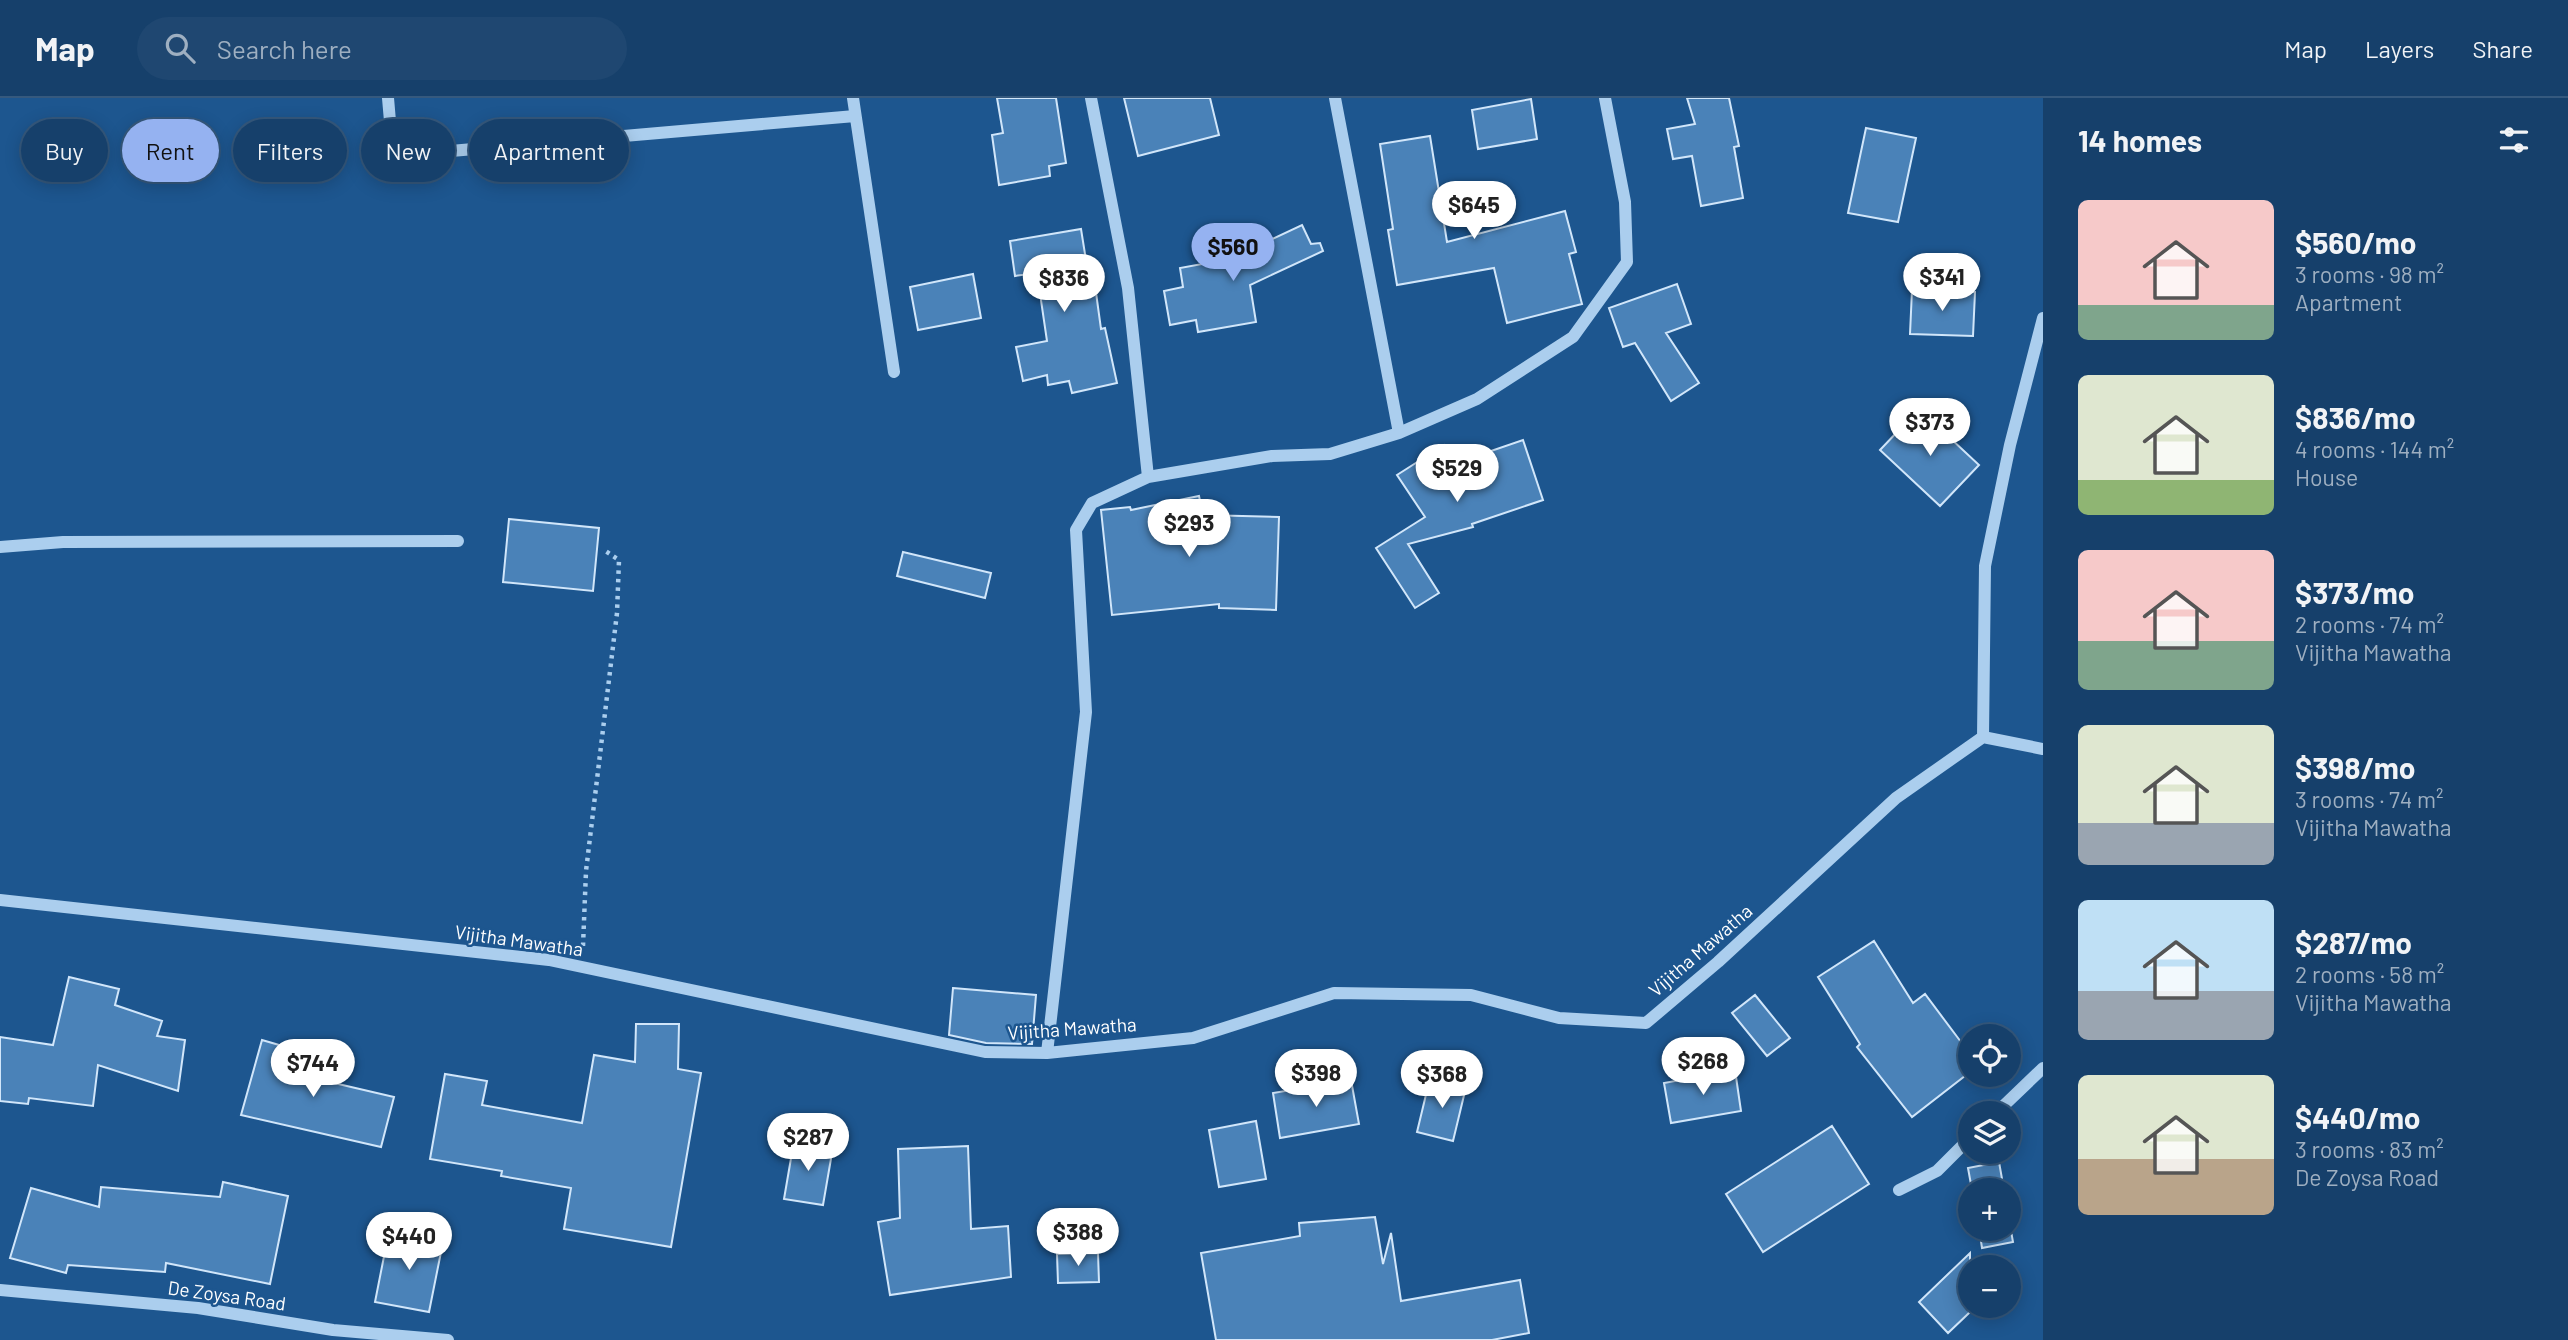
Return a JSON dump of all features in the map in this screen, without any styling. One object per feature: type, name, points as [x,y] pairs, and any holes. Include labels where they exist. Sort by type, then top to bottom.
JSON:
[{"type":"street","points":[[388,98],[393,156],[855,116]]},
{"type":"street","points":[[853,98],[894,372]]},
{"type":"street","points":[[1091,98],[1128,288],[1148,477]]},
{"type":"street","points":[[1335,98],[1399,433]]},
{"type":"street","points":[[1047,1053],[1086,712],[1076,530],[1092,503],[1148,477],[1272,456],[1330,454],[1399,433],[1477,399],[1573,337],[1627,262],[1625,202],[1605,98]]},
{"type":"street","points":[[2043,318],[2010,444],[1985,566],[1983,737],[2043,750]]},
{"type":"street","points":[[0,547],[62,542],[458,541]]},
{"type":"street","name":"Vijitha Mawatha","points":[[0,900],[549,960],[985,1052],[1047,1053],[1193,1038],[1334,993],[1471,995],[1559,1018],[1646,1023],[1718,962],[1896,798],[1983,737]]},
{"type":"street","points":[[2009,1101],[2043,1068]]},
{"type":"street","points":[[1899,1190],[1937,1171],[1958,1150]]},
{"type":"street","name":"De Zoysa Road","points":[[0,1290],[198,1308],[333,1330],[448,1340]]},
{"type":"path","points":[[582,967],[586,871],[618,586],[619,560],[604,550]]},
{"type":"building","points":[[997,98],[1056,98],[1066,163],[1049,166],[1050,176],[999,185],[992,135],[1003,133]]},
{"type":"building","points":[[1124,98],[1210,98],[1219,135],[1138,156]]},
{"type":"building","points":[[1687,98],[1729,98],[1739,146],[1734,147],[1743,198],[1701,206],[1692,156],[1673,159],[1667,129],[1695,124]]},
{"type":"building","points":[[1531,99],[1537,139],[1478,149],[1472,110]]},
{"type":"building","points":[[1866,128],[1916,138],[1898,222],[1848,213]]},
{"type":"building","points":[[1430,136],[1447,242],[1565,211],[1576,252],[1569,254],[1582,304],[1507,323],[1494,268],[1397,285],[1388,230],[1393,229],[1380,144]]},
{"type":"building","points":[[1302,225],[1311,244],[1320,243],[1323,251],[1250,285],[1256,322],[1198,332],[1196,320],[1170,325],[1164,291],[1183,287],[1180,268],[1268,252],[1264,243]]},
{"type":"building","points":[[1081,229],[1089,279],[1094,278],[1101,329],[1105,328],[1117,383],[1072,393],[1069,381],[1048,385],[1047,375],[1023,381],[1016,347],[1047,341],[1037,273],[1015,276],[1010,241]]},
{"type":"building","points":[[973,274],[981,318],[918,330],[910,287]]},
{"type":"building","points":[[1677,284],[1691,324],[1666,333],[1699,383],[1671,401],[1635,343],[1623,347],[1609,308]]},
{"type":"building","points":[[1912,290],[1975,292],[1973,336],[1910,334]]},
{"type":"building","points":[[1919,409],[1979,465],[1940,506],[1880,450]]},
{"type":"building","points":[[1523,440],[1543,500],[1472,524],[1473,527],[1408,544],[1439,593],[1415,608],[1376,548],[1425,517],[1397,475],[1444,445],[1456,463]]},
{"type":"building","points":[[1199,496],[1203,515],[1279,517],[1276,610],[1219,608],[1219,604],[1112,615],[1101,510],[1130,507],[1131,510]]},
{"type":"building","points":[[509,519],[599,528],[593,591],[503,582]]},
{"type":"building","points":[[903,552],[991,573],[985,598],[897,576]]},
{"type":"building","points":[[1874,941],[1913,1003],[1925,994],[1958,1038],[1958,1081],[1912,1117],[1857,1047],[1860,1044],[1818,977]]},
{"type":"building","points":[[69,977],[119,989],[115,1005],[162,1021],[157,1036],[185,1040],[178,1091],[98,1065],[93,1106],[29,1098],[28,1104],[0,1101],[0,1037],[53,1045]]},
{"type":"building","points":[[953,988],[1036,995],[1032,1044],[986,1043],[949,1035]]},
{"type":"building","points":[[1755,995],[1790,1038],[1767,1056],[1732,1013]]},
{"type":"building","points":[[636,1024],[679,1024],[678,1069],[701,1073],[671,1247],[564,1229],[571,1188],[501,1176],[502,1171],[430,1159],[445,1074],[487,1081],[482,1105],[582,1123],[594,1055],[635,1062]]},
{"type":"building","points":[[262,1040],[310,1054],[304,1076],[394,1097],[381,1147],[241,1115]]},
{"type":"building","points":[[1735,1070],[1741,1111],[1671,1123],[1664,1083]]},
{"type":"building","points":[[1430,1078],[1466,1087],[1453,1141],[1417,1132]]},
{"type":"building","points":[[1351,1080],[1359,1124],[1280,1138],[1273,1093]]},
{"type":"building","points":[[1256,1121],[1266,1179],[1219,1187],[1209,1130]]},
{"type":"building","points":[[1832,1126],[1869,1184],[1763,1252],[1726,1194]]},
{"type":"building","points":[[794,1141],[833,1147],[823,1205],[784,1199]]},
{"type":"building","points":[[968,1146],[971,1229],[1008,1226],[1011,1277],[890,1295],[878,1222],[900,1218],[898,1149]]},
{"type":"building","points":[[1999,1164],[2002,1178],[1970,1178],[1968,1168]]},
{"type":"building","points":[[223,1182],[288,1196],[270,1284],[166,1263],[165,1272],[68,1265],[66,1273],[10,1258],[31,1188],[99,1207],[101,1187],[220,1197]]},
{"type":"building","points":[[1375,1217],[1383,1264],[1391,1233],[1401,1301],[1520,1280],[1529,1333],[1492,1340],[1216,1340],[1201,1253],[1300,1236],[1299,1223]]},
{"type":"building","points":[[389,1231],[443,1242],[429,1312],[375,1302]]},
{"type":"building","points":[[1981,1241],[2013,1241],[2013,1242],[1982,1248]]},
{"type":"building","points":[[1098,1253],[1099,1282],[1058,1283],[1057,1254]]},
{"type":"building","points":[[1958,1265],[1958,1318],[1964,1318],[1948,1333],[1919,1302]]}]
